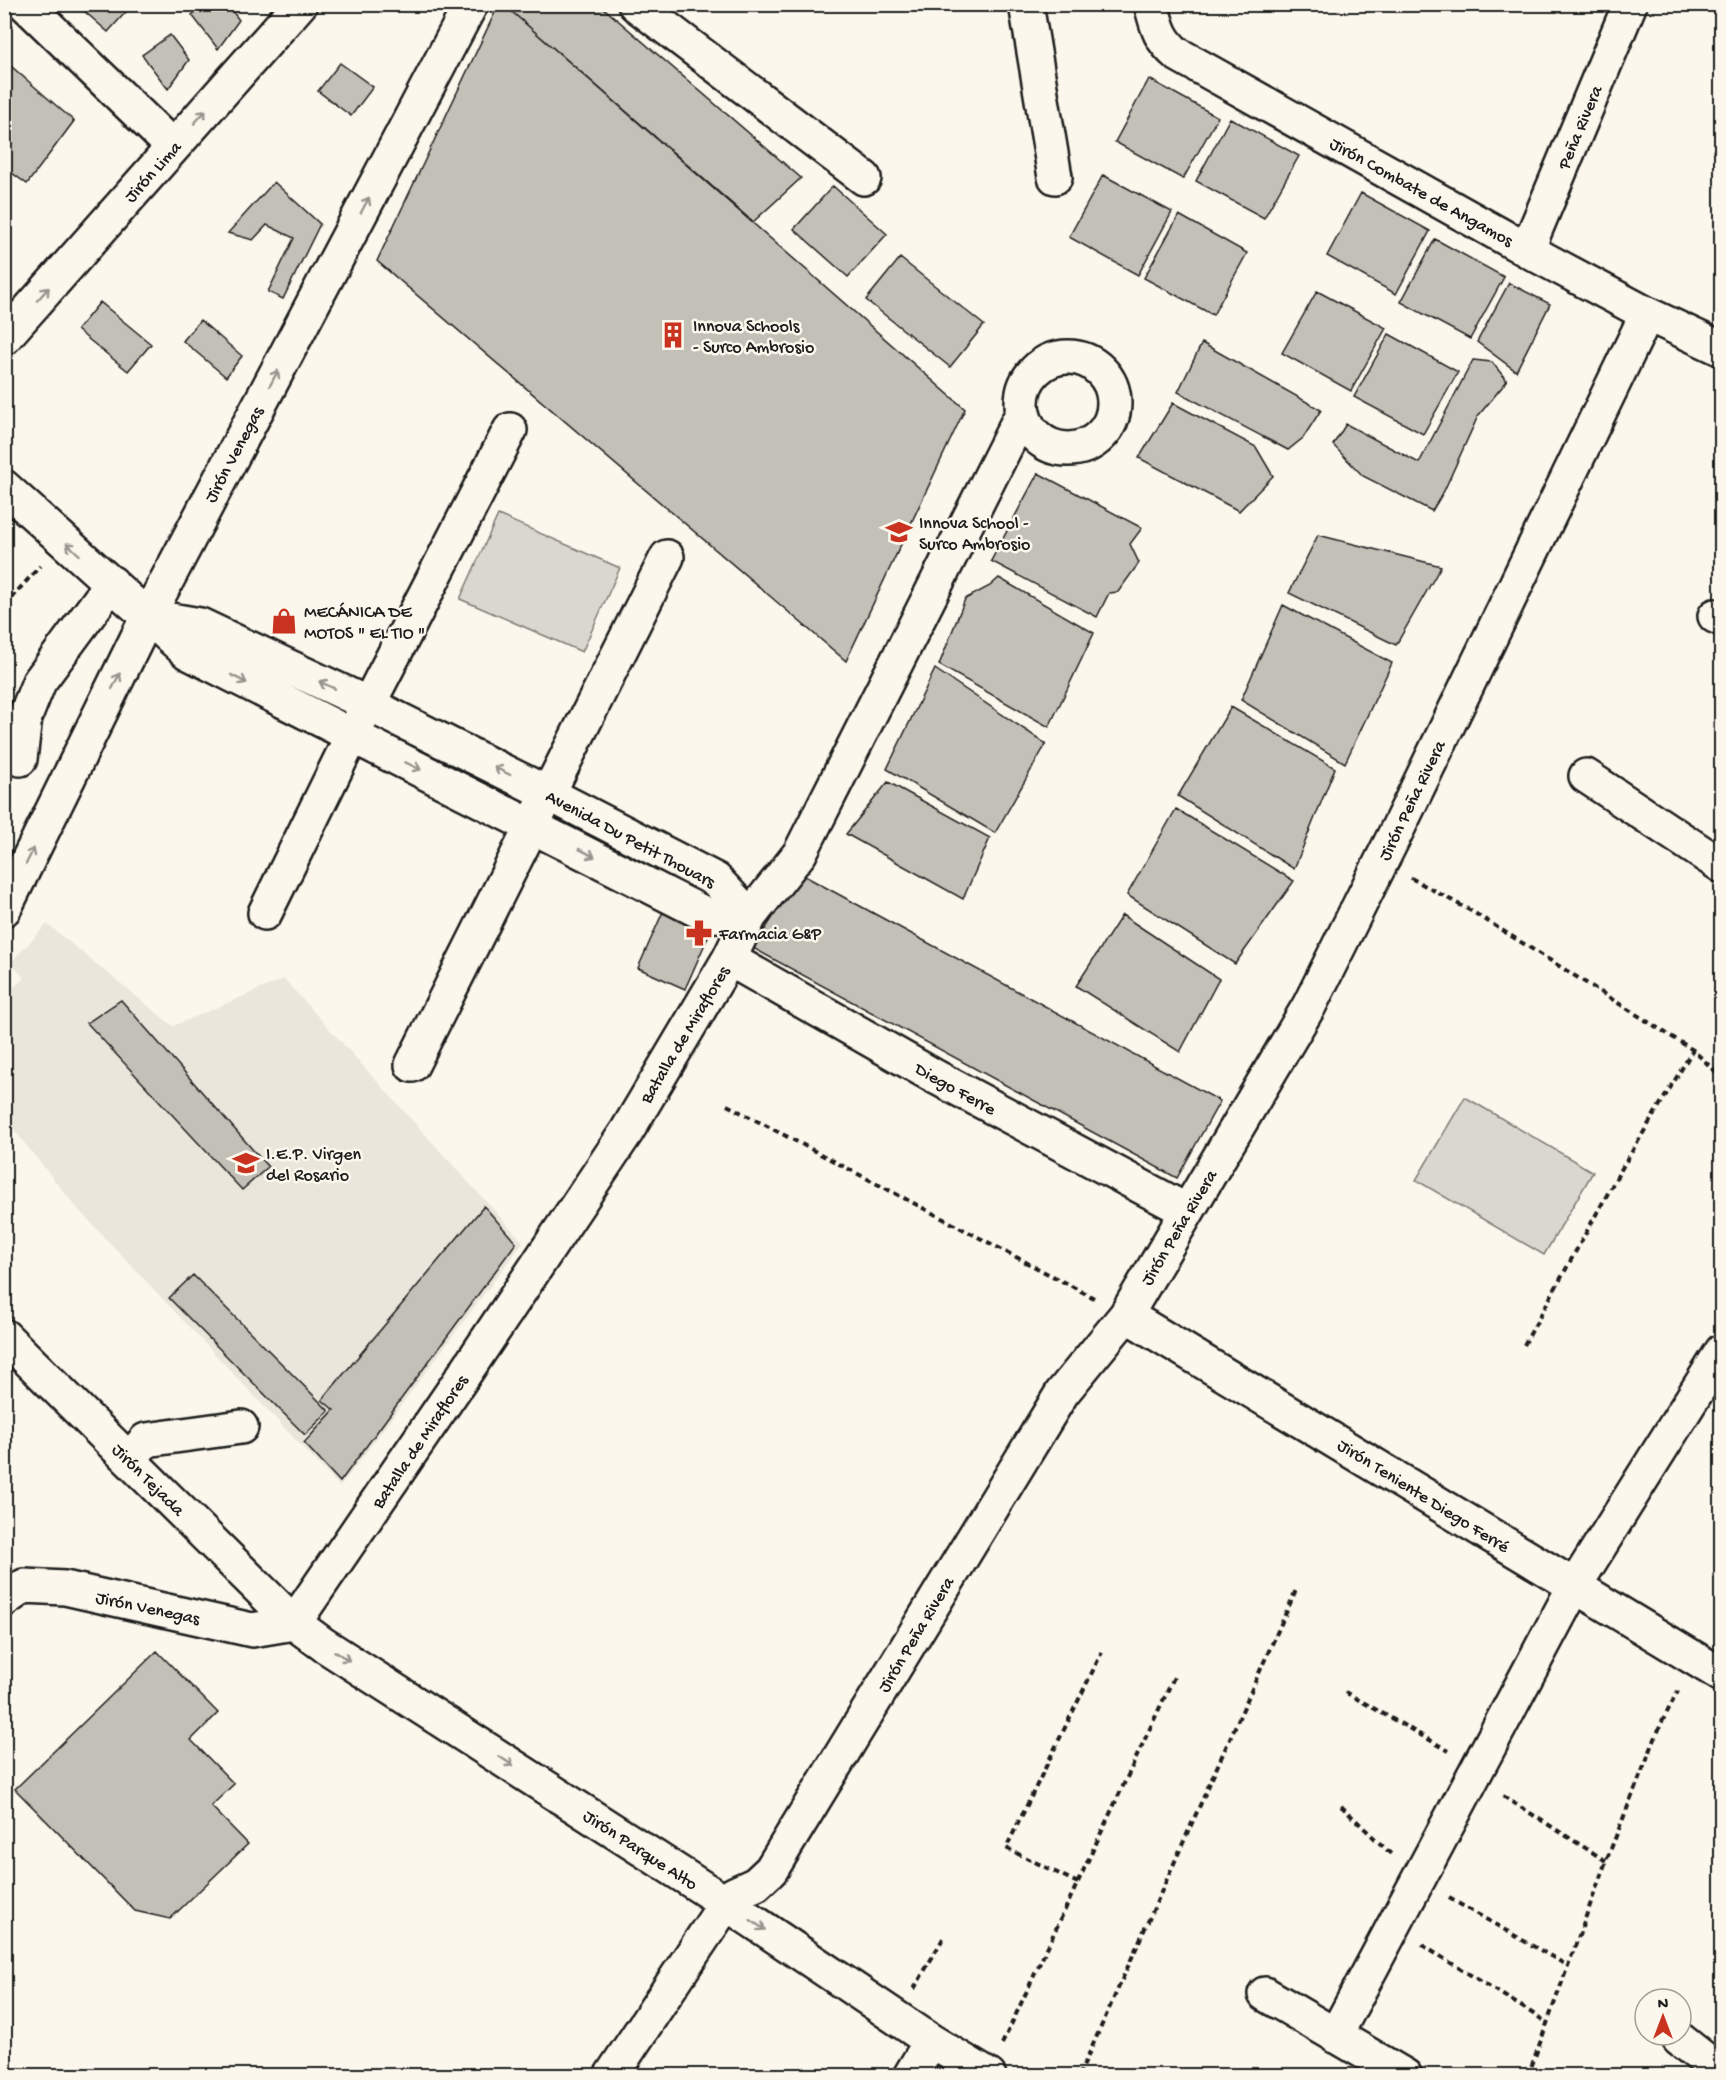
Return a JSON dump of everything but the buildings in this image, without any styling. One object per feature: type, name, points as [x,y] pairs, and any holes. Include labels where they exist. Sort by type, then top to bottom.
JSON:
[{"type":"street","points":[[26,4],[173,147]]},
{"type":"street","name":"Jirón Lima","points":[[4,338],[300,4]]},
{"type":"street","name":"Jirón Venegas","points":[[4,909],[148,616],[471,4]]},
{"type":"street","points":[[635,4],[864,178]]},
{"type":"street","points":[[1026,4],[1055,177]]},
{"type":"street","name":"Jirón Combate de Angamos","points":[[1151,4],[1159,34],[1167,46],[1177,54],[1527,250],[1647,314],[1722,349]]},
{"type":"street","name":"Peña Rivera","points":[[1527,250],[1630,4]]},
{"type":"street","name":"Jirón Peña Rivera","points":[[611,2076],[726,1903],[734,1894],[756,1884],[771,1870],[1062,1392],[1126,1315],[1309,1006],[1647,314]]},
{"type":"street","name":"Batalla de Miraflores","points":[[294,1623],[440,1411],[627,1131],[729,959],[750,916],[800,853],[1022,414]]},
{"type":"street","points":[[265,913],[352,736],[510,430]]},
{"type":"street","points":[[4,487],[148,616]]},
{"type":"street","points":[[412,1065],[667,556]]},
{"type":"street","points":[[20,759],[25,717],[39,682],[112,583]]},
{"type":"street","name":"Avenida Du Petit Thouars","points":[[148,616],[200,626],[369,704],[716,880],[750,916]]},
{"type":"street","name":"Avenida Du Petit Thouars","points":[[148,616],[187,652],[707,915],[750,916]]},
{"type":"street","points":[[1586,776],[1722,866]]},
{"type":"street","name":"Diego Ferre","points":[[729,959],[934,1076],[1187,1211]]},
{"type":"street","name":"Jirón Teniente Diego Ferré","points":[[1126,1315],[1708,1667]]},
{"type":"street","name":"Jirón Tejada","points":[[7,1342],[294,1623]]},
{"type":"street","points":[[1335,2036],[1574,1587],[1722,1351]]},
{"type":"street","points":[[129,1459],[146,1440],[241,1427]]},
{"type":"street","name":"Jirón Venegas","points":[[4,1600],[24,1586],[65,1588],[252,1630],[294,1623]]},
{"type":"street","name":"Jirón Parque Alto","points":[[294,1623],[324,1645],[726,1903],[931,2041],[988,2075]]},
{"type":"street","points":[[1265,1994],[1405,2076]]},
{"type":"street","points":[[910,2076],[931,2041]]},
{"type":"street","points":[[1689,2047],[1722,2073]]},
{"type":"path","points":[[4,606],[63,540]]},
{"type":"path","points":[[1381,861],[1473,912],[1693,1050],[1716,1072]]},
{"type":"path","points":[[1524,1345],[1619,1173],[1693,1050]]},
{"type":"path","points":[[727,1105],[1126,1315]]},
{"type":"path","points":[[1079,2076],[1297,1588]]},
{"type":"path","points":[[1078,1882],[1006,1848],[1102,1652]]},
{"type":"path","points":[[1528,2076],[1606,1861],[1660,1724],[1708,1667]]},
{"type":"path","points":[[988,2075],[1175,1675]]},
{"type":"path","points":[[1345,1692],[1475,1773],[1606,1861]]},
{"type":"path","points":[[1393,1928],[1548,2023]]},
{"type":"path","points":[[897,2018],[945,1935]]},
{"type":"shaded area","points":[[498,515],[620,568],[582,652],[460,599]]},
{"type":"shaded area","name":"I.E.P. Virgen del Rosario","points":[[47,924],[173,1026],[284,979],[523,1242],[340,1487],[77,1208],[5,1119],[4,1027],[8,1023],[5,1018],[4,996],[24,978],[11,962]]},
{"type":"shaded area","points":[[1465,1097],[1593,1172],[1544,1255],[1416,1180]]},
{"type":"place","name":"Innova Schools - Surco Ambrosio","points":[[673,335]]},
{"type":"place","name":"Innova School - Surco Ambrosio","points":[[899,532]]},
{"type":"place","name":"MECÁNICA DE MOTOS \" EL TIO \"","points":[[284,621]]},
{"type":"place","name":"Farmacia G&P","points":[[699,933]]},
{"type":"place","name":"I.E.P. Virgen del Rosario","points":[[246,1163]]}]
